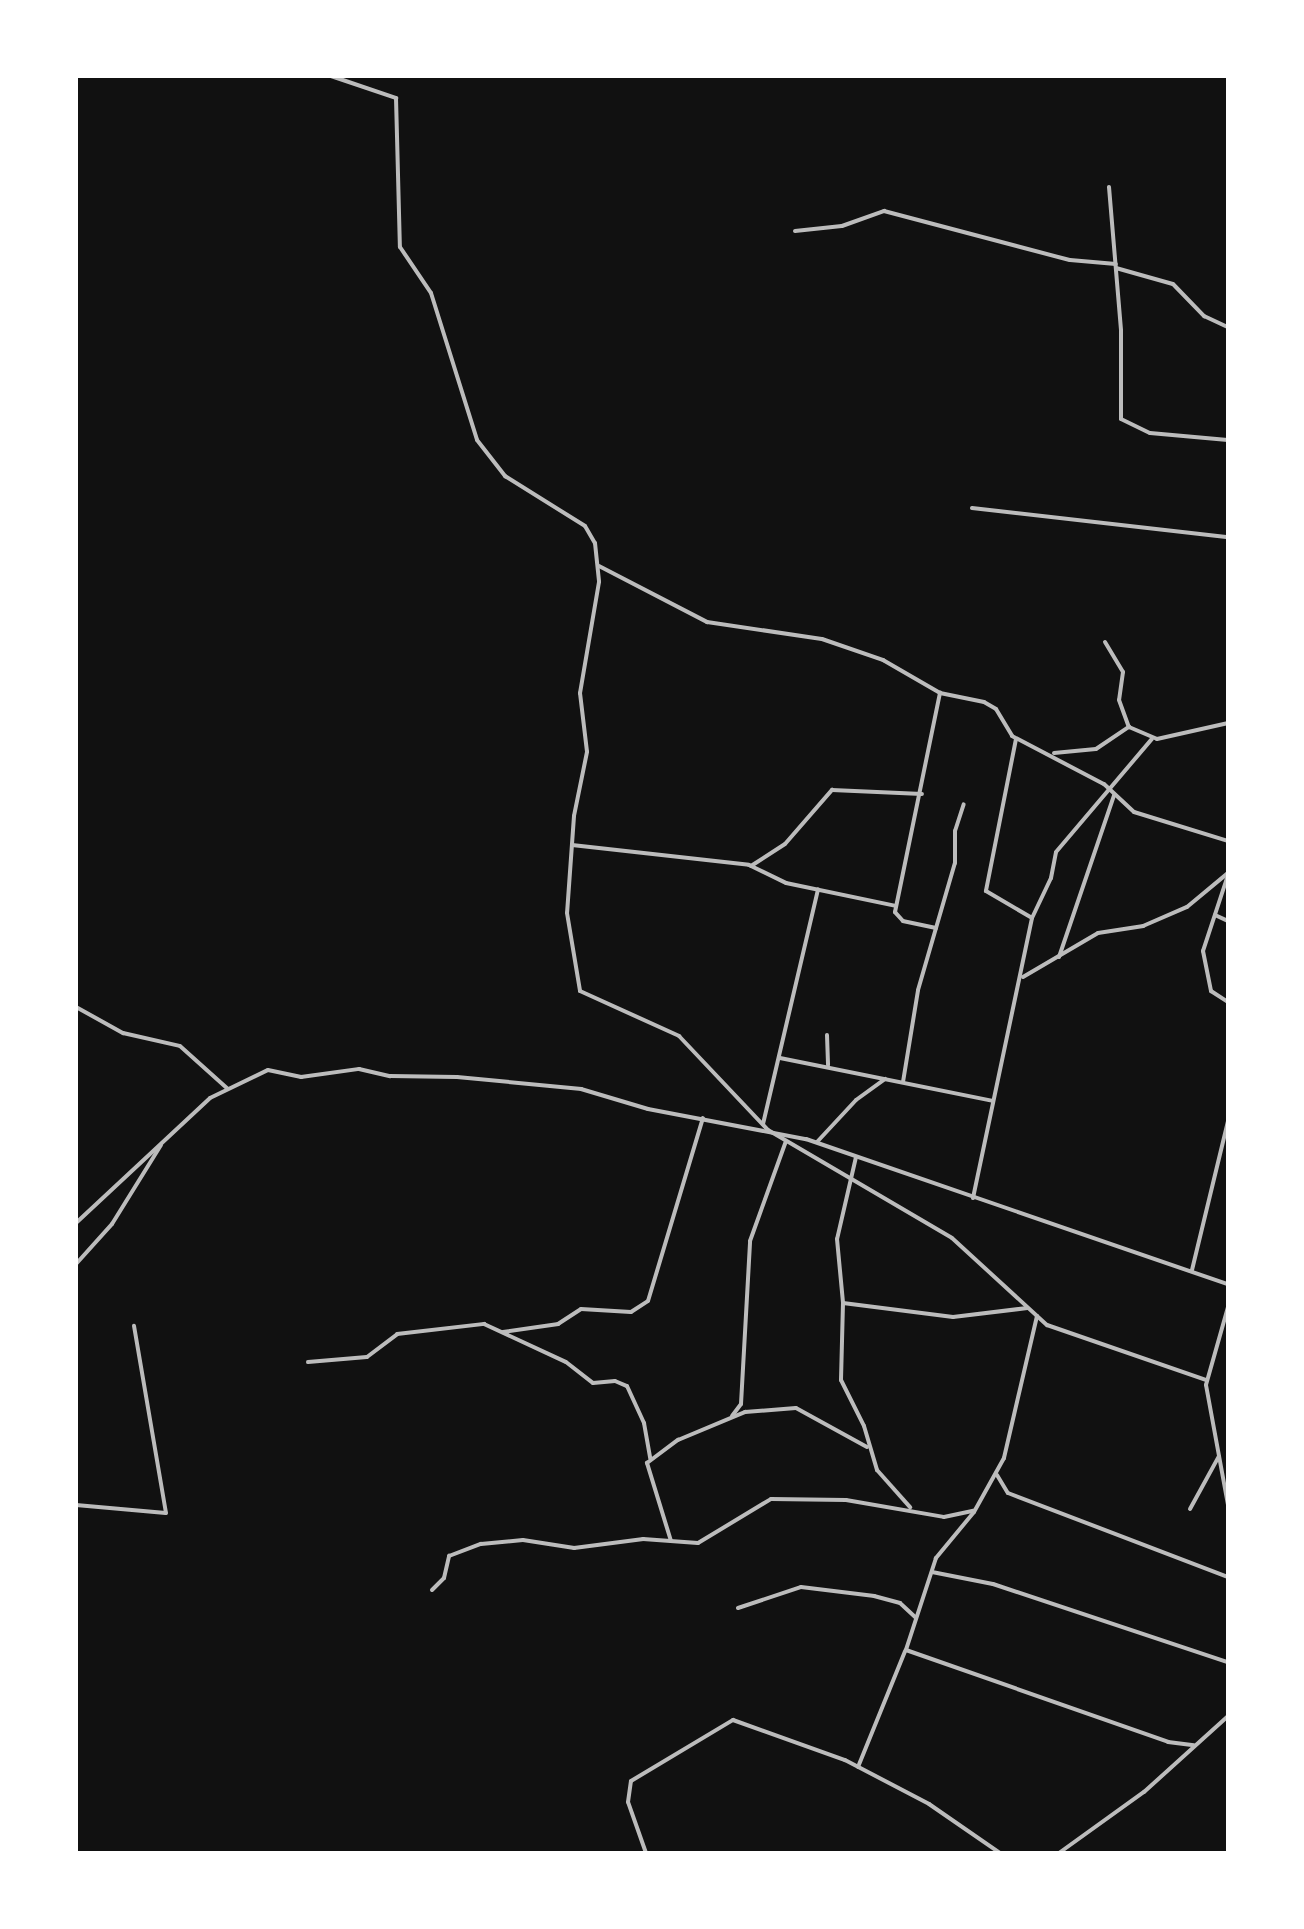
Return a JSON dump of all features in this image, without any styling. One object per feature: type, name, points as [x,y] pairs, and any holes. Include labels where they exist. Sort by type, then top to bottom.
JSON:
[{"type":"street","points":[[331,76],[396,98],[400,247],[431,293],[477,440],[490,461],[524,491],[585,526],[595,543],[598,565],[580,693],[587,752],[572,845],[567,913],[580,991],[679,1036],[768,1130],[952,1238],[1027,1308],[1056,1329],[1206,1380]]},
{"type":"street","points":[[1109,187],[1116,266],[1121,419],[1150,433],[1228,440]]},
{"type":"street","points":[[795,231],[842,226],[884,211],[1070,260],[1116,266],[1173,284],[1204,316],[1228,327]]},
{"type":"street","points":[[972,508],[1228,537]]},
{"type":"street","points":[[598,565],[707,622],[822,639],[883,660],[940,693],[995,708],[999,721],[1017,738],[1053,753],[1112,793],[1134,812],[1228,841]]},
{"type":"street","points":[[1105,642],[1123,672],[1119,700],[1129,727],[1152,739],[1228,723]]},
{"type":"street","points":[[936,928],[897,917],[896,906],[922,794],[940,693]]},
{"type":"street","points":[[1053,753],[1096,749],[1129,727]]},
{"type":"street","points":[[1017,738],[986,891],[1032,918]]},
{"type":"street","points":[[973,1198],[1023,977],[1032,918],[1051,878],[1057,850],[1112,793],[1152,739]]},
{"type":"street","points":[[751,866],[785,844],[832,790],[922,794]]},
{"type":"street","points":[[1059,957],[1112,793]]},
{"type":"street","points":[[903,1082],[936,928],[955,863],[955,831],[964,804]]},
{"type":"street","points":[[572,845],[751,866],[786,883],[896,906]]},
{"type":"street","points":[[1023,977],[1098,933],[1143,926],[1187,907],[1228,875]]},
{"type":"street","points":[[1228,875],[1204,946],[1207,982],[1216,996],[1228,1002]]},
{"type":"street","points":[[763,1124],[818,888]]},
{"type":"street","points":[[1215,915],[1228,921]]},
{"type":"street","points":[[76,1007],[123,1033],[180,1046],[228,1089]]},
{"type":"street","points":[[827,1035],[828,1065]]},
{"type":"street","points":[[779,1058],[828,1065],[993,1101]]},
{"type":"street","points":[[76,1223],[164,1139],[228,1089],[268,1070],[301,1077],[359,1069],[390,1076],[457,1077],[581,1089],[817,1142],[1228,1284]]},
{"type":"street","points":[[817,1142],[856,1100],[885,1079]]},
{"type":"street","points":[[501,1332],[558,1324],[581,1309],[631,1312],[648,1301],[703,1118]]},
{"type":"street","points":[[1192,1271],[1228,1121]]},
{"type":"street","points":[[76,1264],[112,1224],[164,1139]]},
{"type":"street","points":[[730,1418],[741,1404],[750,1241],[786,1141]]},
{"type":"street","points":[[856,1156],[837,1239],[843,1303],[841,1380],[864,1426],[867,1447],[877,1470],[912,1509]]},
{"type":"street","points":[[843,1303],[953,1317],[1027,1308]]},
{"type":"street","points":[[1228,1307],[1206,1380],[1228,1505]]},
{"type":"street","points":[[858,1767],[906,1649],[936,1558],[975,1510],[997,1475],[1037,1316]]},
{"type":"street","points":[[308,1362],[367,1357],[389,1337],[410,1332],[484,1324],[566,1362],[593,1383],[615,1381],[627,1386],[644,1423],[651,1485],[671,1541]]},
{"type":"street","points":[[76,1505],[166,1513],[134,1326]]},
{"type":"street","points":[[650,1458],[730,1418],[751,1411],[799,1409],[867,1447]]},
{"type":"street","points":[[1190,1509],[1219,1456]]},
{"type":"street","points":[[997,1475],[1008,1493],[1228,1577]]},
{"type":"street","points":[[432,1590],[444,1578],[449,1556],[481,1544],[523,1540],[574,1548],[632,1539],[698,1543],[771,1499],[819,1498],[955,1517],[975,1510]]},
{"type":"street","points":[[932,1572],[993,1584],[1228,1662]]},
{"type":"street","points":[[738,1608],[801,1587],[874,1596],[900,1603],[915,1617]]},
{"type":"street","points":[[906,1649],[1168,1742],[1194,1745]]},
{"type":"street","points":[[1059,1853],[1121,1811],[1228,1716]]},
{"type":"street","points":[[646,1853],[628,1802],[631,1781],[728,1721],[763,1727],[858,1767],[929,1804],[1000,1853]]}]
